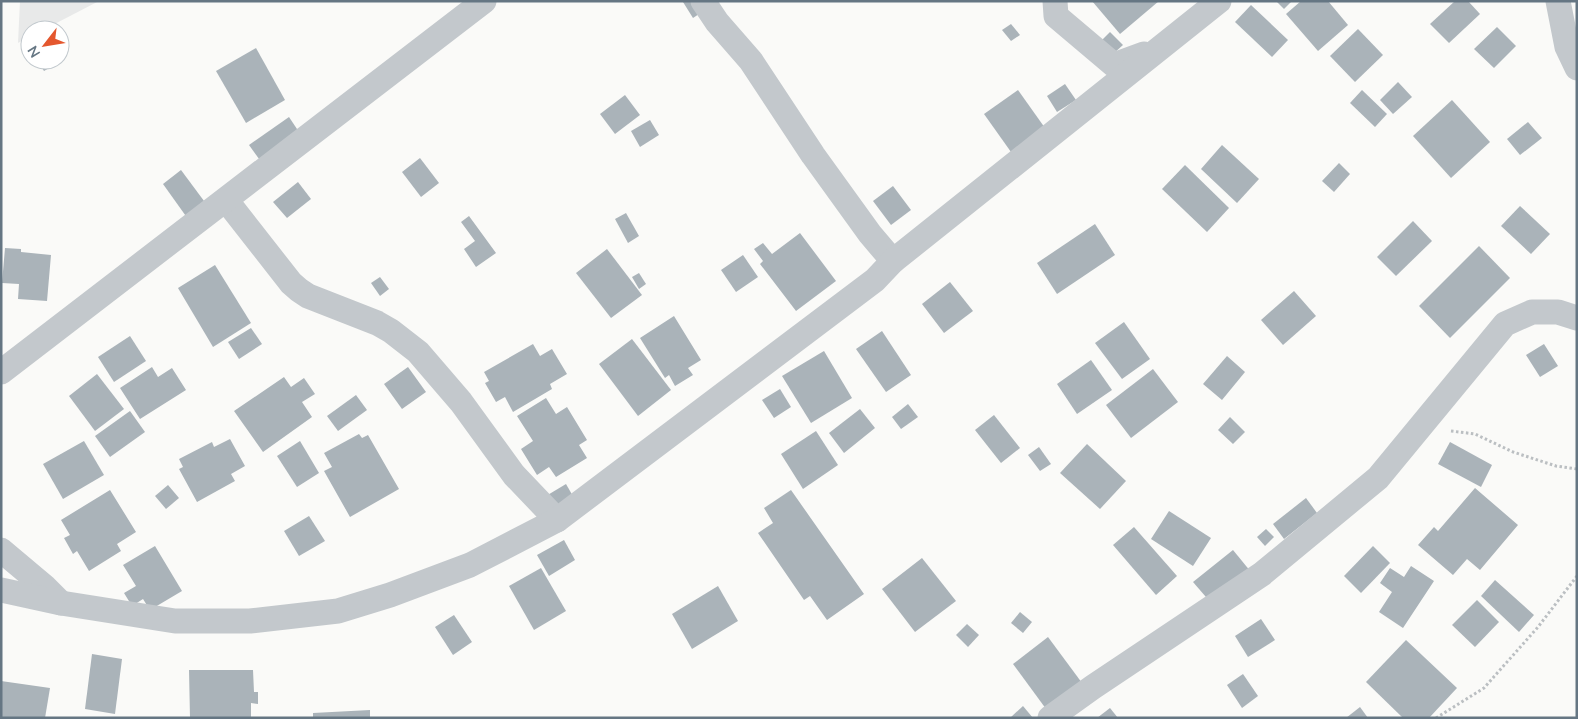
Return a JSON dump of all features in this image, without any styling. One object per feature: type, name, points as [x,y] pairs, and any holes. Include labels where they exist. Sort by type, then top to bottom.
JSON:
[{"type":"street","points":[[1,372],[484,1]]},
{"type":"street","points":[[703,1],[717,22],[751,61],[813,155],[870,234],[893,261]]},
{"type":"street","points":[[1055,1],[1056,16],[1114,65],[1158,49]]},
{"type":"street","points":[[1,590],[61,603],[175,621],[250,621],[338,612],[470,565],[557,520],[875,280],[893,261],[1220,1]]},
{"type":"street","points":[[1558,1],[1573,55]]},
{"type":"street","points":[[226,200],[291,283],[299,290],[308,296],[376,323],[391,331],[418,352],[462,402],[514,475],[557,520]]},
{"type":"street","points":[[1050,718],[1262,574],[1378,478],[1505,324],[1532,312],[1558,312],[1577,318]]},
{"type":"street","points":[[1,550],[61,603]]},
{"type":"path","points":[[1443,430],[1475,434],[1513,452],[1556,466],[1577,469]]},
{"type":"path","points":[[1436,718],[1484,688],[1538,626],[1577,576]]},
{"type":"shaded area","points":[[20,1],[99,1],[62,20],[20,20],[20,42],[18,43]]},
{"type":"building","points":[[696,1],[702,12],[693,18],[683,2]]},
{"type":"building","points":[[1092,1],[1159,1],[1120,34]]},
{"type":"building","points":[[1276,1],[1292,1],[1284,9]]},
{"type":"building","points":[[1301,1],[1328,1],[1348,25],[1318,51],[1286,14]]},
{"type":"building","points":[[1455,1],[1468,1],[1480,14],[1449,43],[1430,24]]},
{"type":"building","points":[[1251,5],[1288,40],[1272,57],[1235,22]]},
{"type":"building","points":[[1011,24],[1020,35],[1011,41],[1002,30]]},
{"type":"building","points":[[1497,27],[1516,46],[1494,68],[1474,49]]},
{"type":"building","points":[[1358,29],[1383,55],[1355,82],[1330,56]]},
{"type":"building","points":[[1110,32],[1123,45],[1113,54],[1101,41]]},
{"type":"building","points":[[256,48],[285,100],[246,123],[216,71]]},
{"type":"building","points":[[1398,82],[1412,97],[1393,114],[1380,100]]},
{"type":"building","points":[[1065,84],[1076,100],[1057,112],[1047,96]]},
{"type":"building","points":[[1018,90],[1045,128],[1011,152],[984,114]]},
{"type":"building","points":[[1362,90],[1387,114],[1375,127],[1350,103]]},
{"type":"building","points":[[625,95],[640,115],[615,134],[600,114]]},
{"type":"building","points":[[1452,100],[1490,142],[1451,178],[1413,136]]},
{"type":"building","points":[[289,117],[301,135],[262,163],[249,145]]},
{"type":"building","points":[[650,120],[659,135],[640,147],[631,131]]},
{"type":"building","points":[[1528,122],[1542,138],[1520,155],[1507,139]]},
{"type":"building","points":[[1222,145],[1259,179],[1237,203],[1201,169]]},
{"type":"building","points":[[420,158],[439,183],[421,197],[402,172]]},
{"type":"building","points":[[1339,163],[1350,174],[1334,192],[1322,181]]},
{"type":"building","points":[[1185,165],[1229,208],[1207,232],[1162,189]]},
{"type":"building","points":[[181,170],[207,205],[188,219],[163,184]]},
{"type":"building","points":[[298,182],[311,199],[287,218],[273,202]]},
{"type":"building","points":[[893,186],[911,210],[891,225],[873,201]]},
{"type":"building","points":[[1520,206],[1550,234],[1531,254],[1501,226]]},
{"type":"building","points":[[626,213],[639,236],[628,243],[615,219]]},
{"type":"building","points":[[469,216],[496,253],[476,267],[464,249],[475,241],[461,222]]},
{"type":"building","points":[[1413,221],[1432,241],[1396,276],[1377,257]]},
{"type":"building","points":[[1095,224],[1115,255],[1057,294],[1037,263]]},
{"type":"building","points":[[800,233],[836,281],[796,311],[760,264],[763,261],[754,249],[763,243],[772,254]]},
{"type":"building","points":[[1479,246],[1510,278],[1450,338],[1419,306]]},
{"type":"building","points":[[5,248],[21,249],[21,252],[51,255],[47,301],[18,299],[19,284],[2,283]]},
{"type":"building","points":[[607,249],[642,295],[611,318],[576,273]]},
{"type":"building","points":[[743,255],[758,277],[736,292],[721,270]]},
{"type":"building","points":[[215,265],[251,323],[213,347],[178,288]]},
{"type":"building","points":[[639,273],[646,284],[639,289],[632,277]]},
{"type":"building","points":[[380,277],[389,289],[380,296],[371,283]]},
{"type":"building","points":[[950,282],[973,311],[944,333],[922,304]]},
{"type":"building","points":[[1294,291],[1316,316],[1283,345],[1261,320]]},
{"type":"building","points":[[674,316],[701,360],[688,368],[693,375],[675,386],[669,375],[665,378],[640,338]]},
{"type":"building","points":[[1124,322],[1150,359],[1122,379],[1095,343]]},
{"type":"building","points":[[251,328],[262,344],[239,359],[228,342]]},
{"type":"building","points":[[882,331],[911,375],[886,392],[856,349]]},
{"type":"building","points":[[130,336],[146,361],[114,382],[98,357]]},
{"type":"building","points":[[632,339],[671,390],[638,416],[599,364]]},
{"type":"building","points":[[533,344],[540,356],[552,349],[567,374],[550,384],[552,389],[513,412],[505,397],[496,402],[485,383],[489,381],[484,372]]},
{"type":"building","points":[[1544,344],[1558,366],[1540,377],[1526,355]]},
{"type":"building","points":[[824,351],[852,398],[811,423],[782,376]]},
{"type":"building","points":[[1227,356],[1245,372],[1222,400],[1203,384]]},
{"type":"building","points":[[1091,360],[1112,390],[1077,414],[1057,384]]},
{"type":"building","points":[[152,367],[158,377],[172,368],[186,390],[140,419],[120,388]]},
{"type":"building","points":[[408,367],[426,392],[402,409],[384,384]]},
{"type":"building","points":[[1153,369],[1178,402],[1131,438],[1106,405]]},
{"type":"building","points":[[97,374],[124,409],[95,431],[69,396]]},
{"type":"building","points":[[284,377],[291,387],[304,378],[315,394],[302,402],[312,417],[263,452],[234,411]]},
{"type":"building","points":[[780,389],[791,407],[774,418],[762,400]]},
{"type":"building","points":[[356,395],[367,410],[338,431],[327,416]]},
{"type":"building","points":[[546,398],[556,414],[567,407],[587,440],[579,445],[587,458],[556,477],[549,467],[537,475],[521,449],[533,441],[517,416]]},
{"type":"building","points":[[908,404],[918,417],[901,429],[892,417]]},
{"type":"building","points":[[860,409],[875,428],[844,453],[829,433]]},
{"type":"building","points":[[130,411],[145,432],[110,457],[95,436]]},
{"type":"building","points":[[994,415],[1020,448],[1001,463],[975,430]]},
{"type":"building","points":[[1230,417],[1245,432],[1233,444],[1218,430]]},
{"type":"building","points":[[816,431],[838,465],[803,489],[781,454]]},
{"type":"building","points":[[359,434],[362,438],[368,435],[399,489],[350,517],[324,471],[332,467],[324,453]]},
{"type":"building","points":[[230,439],[245,466],[231,474],[235,481],[197,502],[179,469],[183,467],[179,459],[212,442],[214,447]]},
{"type":"building","points":[[84,441],[104,475],[63,499],[43,464]]},
{"type":"building","points":[[300,441],[319,473],[297,487],[277,456]]},
{"type":"building","points":[[1450,442],[1492,465],[1481,487],[1438,464]]},
{"type":"building","points":[[1087,444],[1126,481],[1100,509],[1060,473]]},
{"type":"building","points":[[1039,447],[1051,464],[1040,471],[1028,455]]},
{"type":"building","points":[[566,484],[574,498],[555,510],[546,496]]},
{"type":"building","points":[[168,485],[179,498],[166,509],[155,496]]},
{"type":"building","points":[[1475,488],[1518,525],[1480,570],[1467,559],[1453,575],[1418,545],[1434,527],[1438,531]]},
{"type":"building","points":[[110,490],[136,532],[117,544],[121,551],[89,571],[77,551],[73,554],[64,538],[70,535],[61,520]]},
{"type":"building","points":[[791,490],[864,594],[827,620],[810,596],[804,600],[758,533],[773,523],[764,508]]},
{"type":"building","points":[[1306,498],[1317,513],[1284,539],[1273,524]]},
{"type":"building","points":[[1169,511],[1211,538],[1193,566],[1151,539]]},
{"type":"building","points":[[309,516],[325,541],[299,556],[284,531]]},
{"type":"building","points":[[1134,527],[1177,576],[1156,595],[1113,545]]},
{"type":"building","points":[[1266,529],[1274,537],[1265,546],[1257,537]]},
{"type":"building","points":[[564,540],[575,560],[549,576],[537,555]]},
{"type":"building","points":[[155,546],[182,591],[150,610],[143,599],[132,606],[124,593],[136,586],[123,565]]},
{"type":"building","points":[[1373,546],[1390,563],[1361,593],[1344,576]]},
{"type":"building","points":[[1233,550],[1251,572],[1212,604],[1193,582]]},
{"type":"building","points":[[922,558],[956,601],[915,632],[882,589]]},
{"type":"building","points":[[1411,566],[1434,581],[1403,628],[1379,612],[1392,592],[1380,583],[1390,568],[1404,577]]},
{"type":"building","points":[[541,568],[566,611],[534,630],[509,586]]},
{"type":"building","points":[[1495,580],[1534,615],[1519,632],[1481,596]]},
{"type":"building","points":[[718,586],[738,621],[692,649],[672,614]]},
{"type":"building","points":[[1477,600],[1499,622],[1475,647],[1452,625]]},
{"type":"building","points":[[1020,612],[1032,622],[1023,633],[1011,623]]},
{"type":"building","points":[[454,615],[472,642],[453,655],[435,627]]},
{"type":"building","points":[[1261,619],[1275,640],[1248,657],[1235,636]]},
{"type":"building","points":[[967,624],[979,635],[968,647],[956,635]]},
{"type":"building","points":[[1048,637],[1085,687],[1049,713],[1013,664]]},
{"type":"building","points":[[1406,640],[1457,688],[1429,718],[1403,718],[1366,682]]},
{"type":"building","points":[[92,654],[122,659],[115,714],[85,709]]},
{"type":"building","points":[[189,670],[253,670],[254,692],[258,692],[258,704],[251,703],[251,718],[190,718]]},
{"type":"building","points":[[1243,674],[1258,696],[1242,708],[1227,685]]},
{"type":"building","points":[[1,681],[50,688],[45,718],[1,718]]},
{"type":"building","points":[[1023,706],[1033,718],[1010,718]]},
{"type":"building","points":[[1360,707],[1368,718],[1346,718]]},
{"type":"building","points":[[1110,708],[1118,718],[1097,718]]},
{"type":"building","points":[[370,710],[370,718],[313,718],[313,713]]}]
